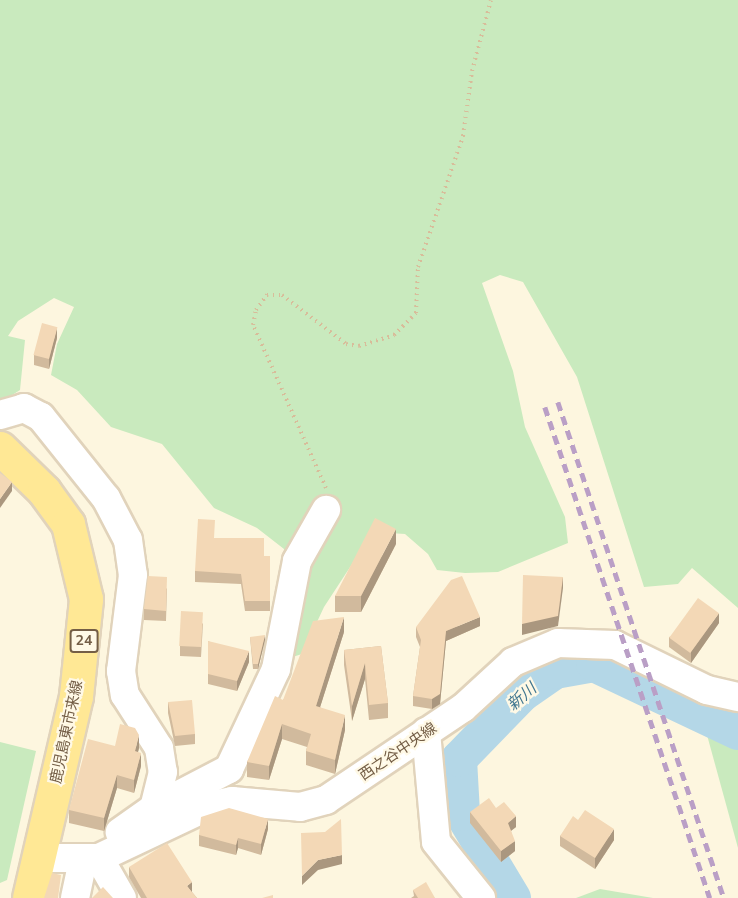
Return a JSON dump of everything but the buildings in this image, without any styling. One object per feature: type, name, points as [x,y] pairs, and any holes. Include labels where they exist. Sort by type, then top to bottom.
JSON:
[{"type":"main road","name":"鹿児島東市来線","points":[[0,448],[44,491],[68,524],[86,599],[76,696],[28,898]]},
{"type":"street","points":[[0,415],[24,408],[41,417],[106,498],[128,540],[133,575],[121,671],[125,695],[159,748],[163,772],[154,808]]},
{"type":"street","points":[[75,898],[99,856],[117,834],[154,808],[229,770],[276,669],[297,561],[326,510]]},
{"type":"street","name":"西之谷中央線","points":[[38,858],[99,856],[209,806],[232,801],[300,807],[326,800],[463,708],[513,662],[558,643],[615,645],[707,690],[738,698]]},
{"type":"street","points":[[426,732],[436,842],[481,898]]},
{"type":"street","points":[[99,856],[122,898]]},
{"type":"path","points":[[326,510],[327,491],[308,443],[253,325],[256,310],[267,295],[282,295],[346,344],[359,346],[394,335],[416,313],[418,267],[463,136],[472,71],[491,0]]},
{"type":"green space","points":[[0,0],[738,0],[738,608],[692,568],[678,584],[644,587],[577,377],[523,282],[500,275],[482,283],[513,371],[525,427],[565,517],[568,543],[498,572],[465,573],[437,570],[428,554],[405,534],[373,532],[324,607],[302,654],[283,660],[292,594],[284,549],[257,528],[214,508],[162,444],[111,427],[77,390],[51,375],[57,344],[74,307],[54,298],[18,321],[8,336],[25,340],[20,390],[0,403]]},
{"type":"green space","points":[[738,723],[738,848],[707,735]]},
{"type":"green space","points":[[0,742],[36,751],[7,880],[0,883]]},
{"type":"green space","points":[[600,889],[653,898],[576,898]]},
{"type":"waterway","name":"新川","points":[[513,898],[462,813],[459,759],[522,694],[555,671],[594,664],[738,732]]},
{"type":"railway","points":[[558,402],[724,898]]},
{"type":"railway","points":[[545,407],[710,898]]}]
